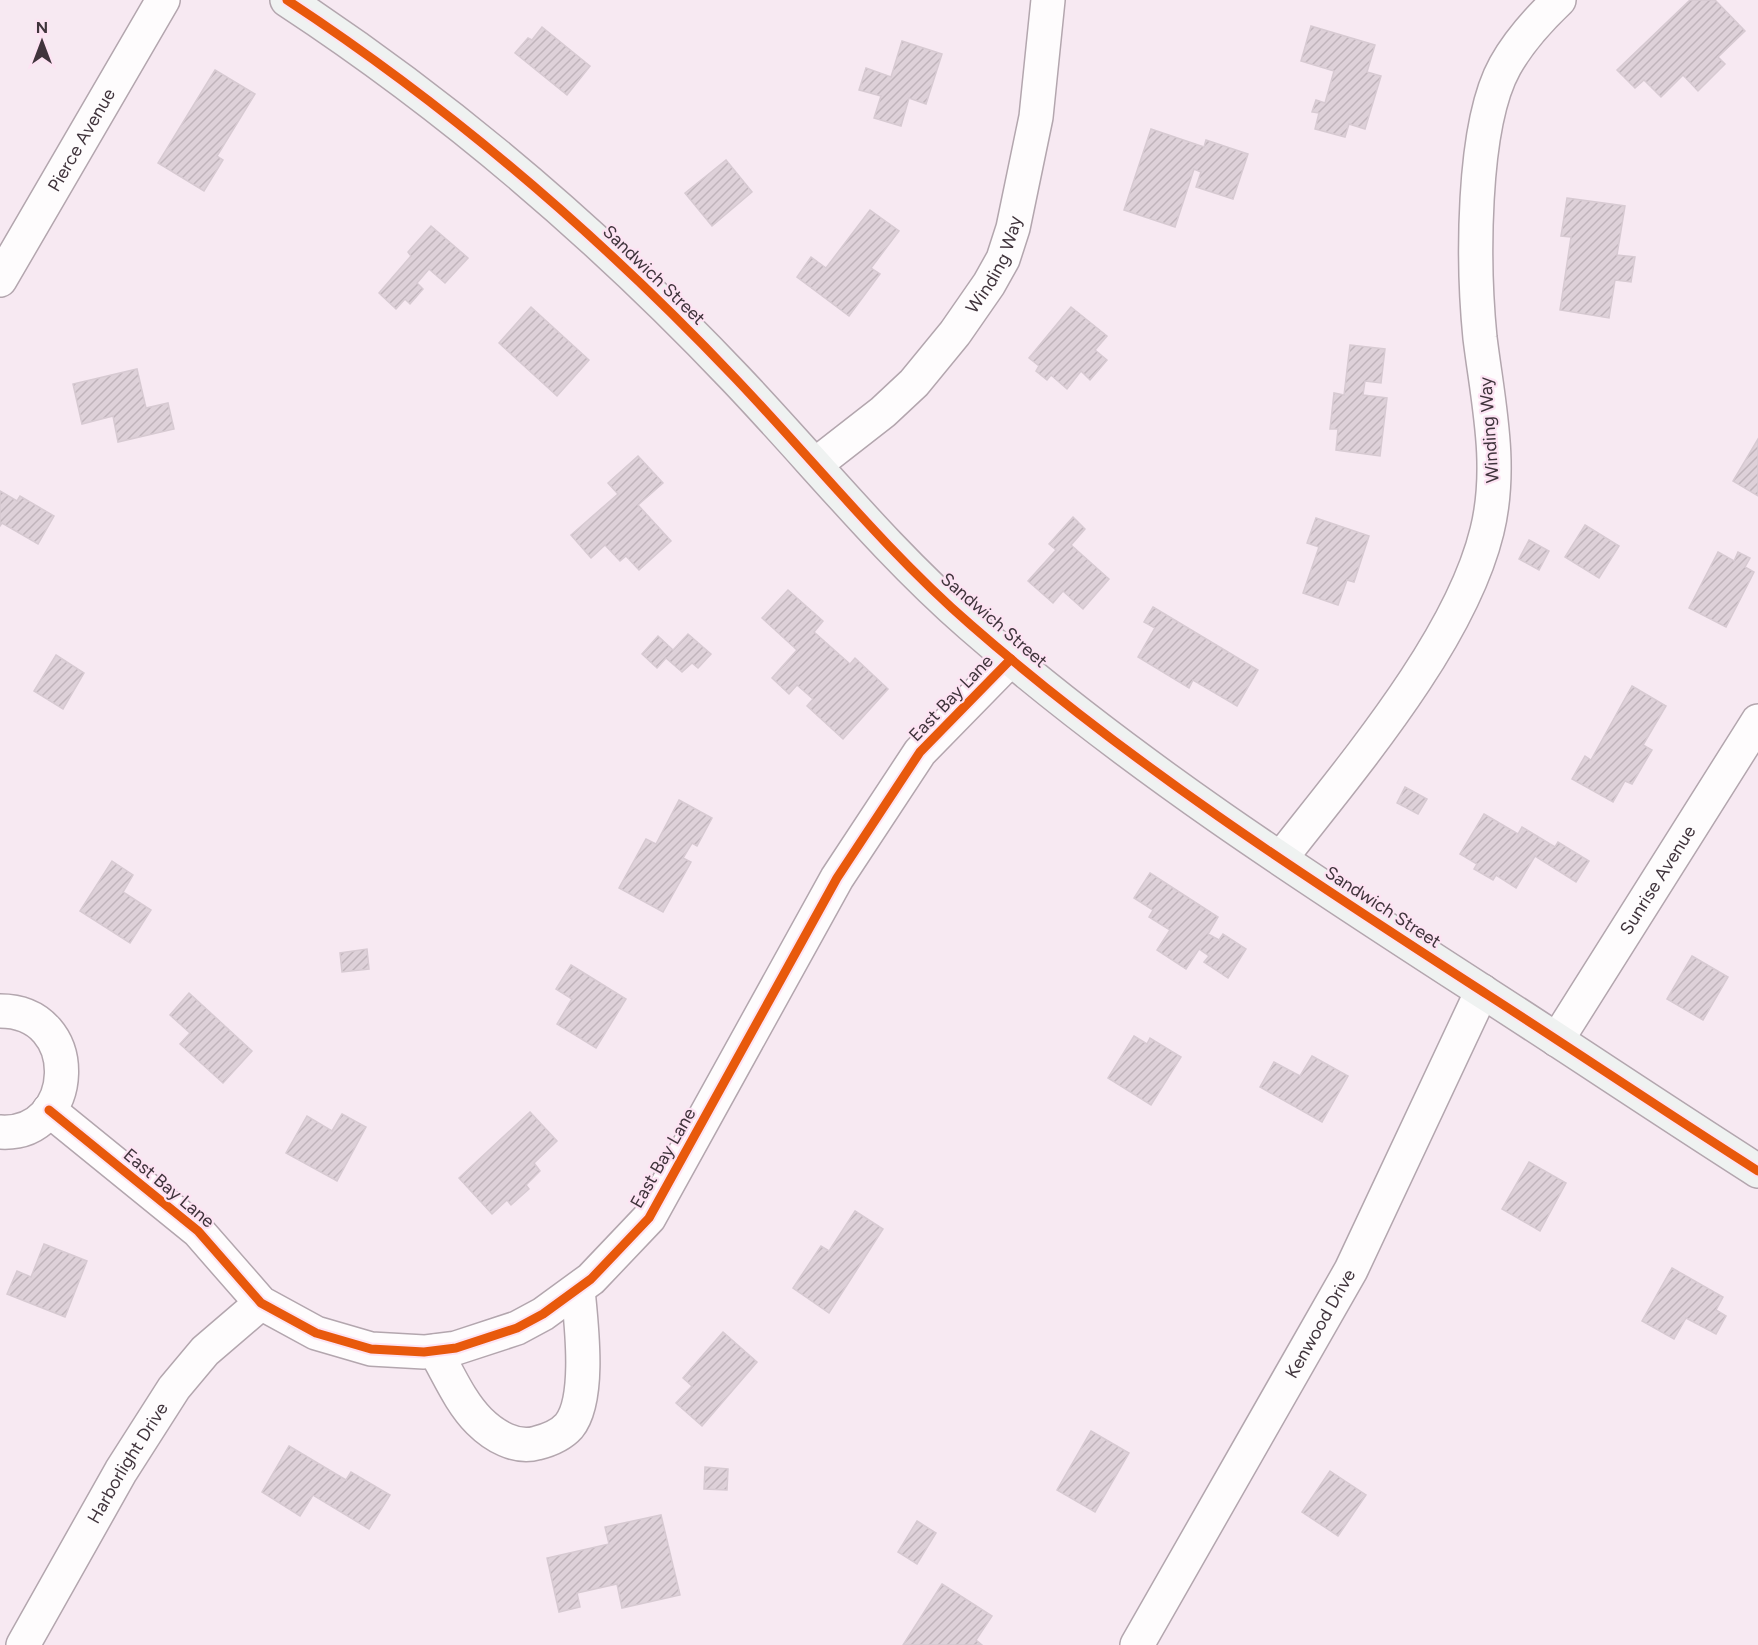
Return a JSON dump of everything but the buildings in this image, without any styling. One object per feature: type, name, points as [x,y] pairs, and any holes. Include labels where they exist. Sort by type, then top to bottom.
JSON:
[{"type":"street","name":"Pierce Avenue","points":[[0,280],[163,0]]},
{"type":"street","name":"Sandwich Street","points":[[287,0],[477,140],[578,225],[696,337],[904,561],[1011,659],[1150,767],[1281,858],[1758,1171]]},
{"type":"street","name":"Winding Way","points":[[815,465],[883,412],[914,383],[962,323],[1003,259],[1013,228],[1036,117],[1048,0]]},
{"type":"street","name":"Winding Way","points":[[1281,858],[1364,750],[1450,622],[1466,590],[1487,531],[1495,477],[1492,410],[1478,302],[1477,230],[1482,147],[1494,93],[1504,67],[1516,49],[1559,0]]},
{"type":"street","name":"East Bay Lane","points":[[49,1110],[198,1231],[261,1303],[307,1328],[345,1343],[398,1352],[435,1351],[487,1340],[517,1328],[543,1314],[578,1290],[611,1260],[649,1218],[837,878],[920,753],[1011,659]]},
{"type":"street","name":"Sunrise Avenue","points":[[1557,1040],[1706,808],[1758,721]]},
{"type":"street","name":"Kenwood Drive","points":[[1137,1645],[1352,1270],[1482,991]]},
{"type":"street","points":[[0,1011],[28,1016],[43,1026],[55,1041],[61,1058],[63,1076],[58,1094],[49,1110],[38,1121],[23,1128],[0,1132]]},
{"type":"street","points":[[435,1351],[466,1405],[488,1430],[499,1437],[521,1444],[546,1441],[569,1425],[578,1401],[583,1353],[578,1290]]},
{"type":"street","name":"Harborlight Drive","points":[[23,1645],[121,1471],[174,1388],[205,1351],[261,1303]]},
{"type":"cycle path","points":[[287,0],[407,84],[522,176],[577,225],[631,274],[735,378],[850,504],[939,596],[1094,726],[1288,864],[1758,1171]]},
{"type":"cycle path","points":[[49,1110],[198,1231],[261,1303],[316,1333],[371,1349],[424,1352],[456,1348],[517,1328],[543,1314],[591,1279],[649,1218],[837,878],[920,752],[1011,659]]}]
